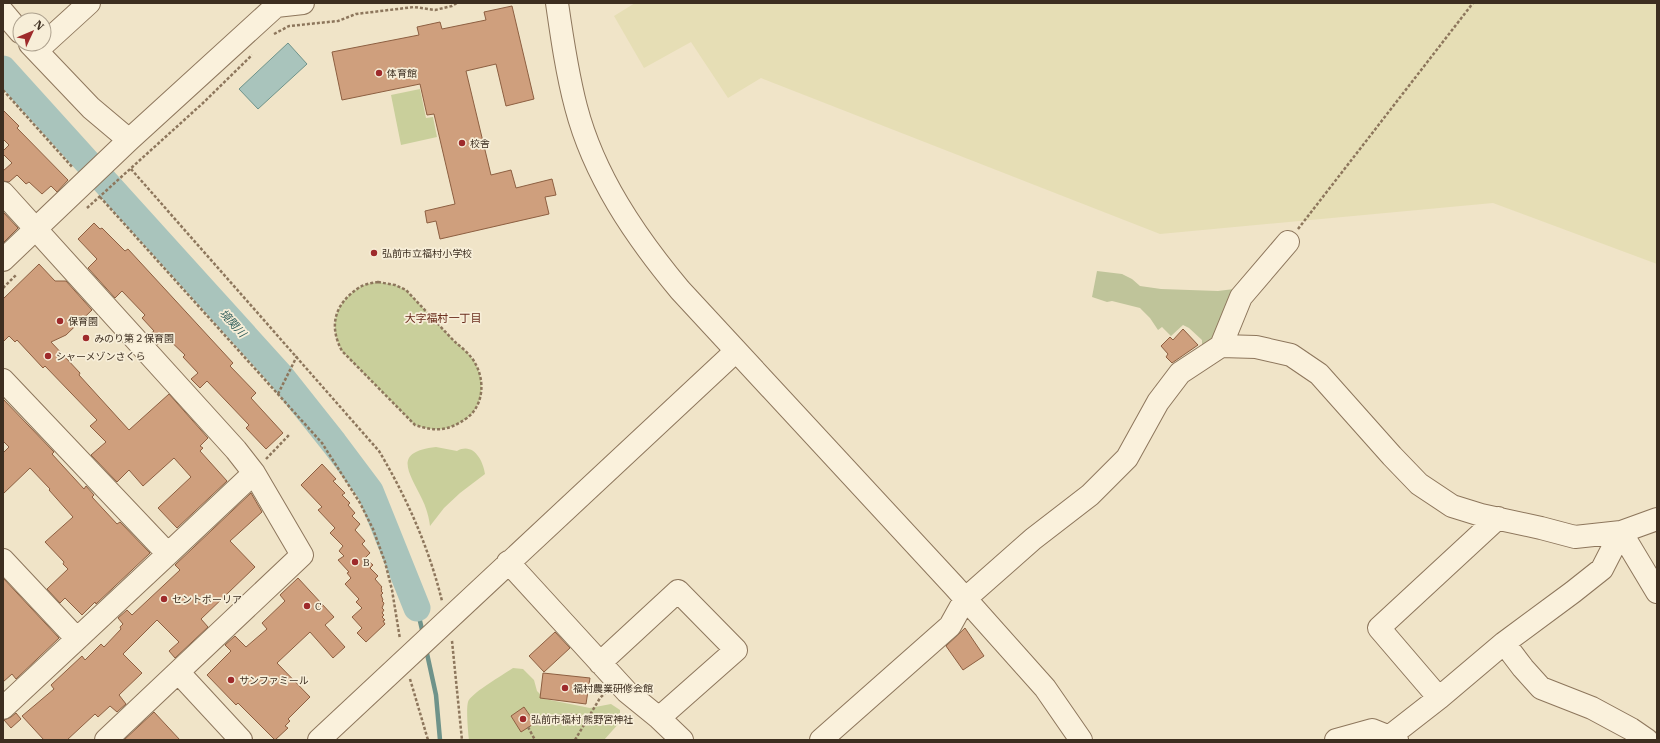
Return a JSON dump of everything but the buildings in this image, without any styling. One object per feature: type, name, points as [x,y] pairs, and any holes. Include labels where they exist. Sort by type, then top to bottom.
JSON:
[{"type":"street","points":[[52,35],[89,3]]},
{"type":"street","points":[[3,260],[273,5],[303,3]]},
{"type":"street","points":[[556,3],[567,69],[576,108],[591,152],[613,196],[635,232],[657,263],[680,290],[1045,688],[1081,740]]},
{"type":"street","points":[[3,12],[12,23]]},
{"type":"street","points":[[44,52],[91,108],[129,140]]},
{"type":"street","points":[[3,193],[236,450],[254,473],[302,555],[179,673],[106,740]]},
{"type":"street","points":[[822,740],[950,626],[965,600],[1033,539],[1090,494],[1127,458],[1158,402],[1180,373],[1221,346],[1241,297],[1288,242]]},
{"type":"street","points":[[1221,346],[1256,347],[1291,355],[1319,374],[1392,456],[1420,484],[1452,506],[1574,537],[1621,532],[1657,519]]},
{"type":"street","points":[[319,740],[736,350]]},
{"type":"street","points":[[3,380],[168,554]]},
{"type":"street","points":[[3,708],[254,473]]},
{"type":"street","points":[[1439,698],[1379,628],[1498,518]]},
{"type":"street","points":[[1621,532],[1657,592]]},
{"type":"street","points":[[1336,740],[1372,730],[1393,739],[1504,643],[1602,569],[1621,532]]},
{"type":"street","points":[[3,560],[77,639]]},
{"type":"street","points":[[508,562],[627,692],[659,718],[682,740]]},
{"type":"street","points":[[600,663],[678,591],[736,650],[659,718]]},
{"type":"street","points":[[1504,643],[1523,668],[1541,688],[1592,708],[1631,729],[1647,740]]},
{"type":"street","points":[[179,673],[241,740]]},
{"type":"path","points":[[273,34],[289,26],[338,21],[356,14],[414,7],[435,10],[452,6],[457,3]]},
{"type":"path","points":[[1288,242],[1473,3]]},
{"type":"path","points":[[257,50],[203,103],[100,197],[322,443],[360,503],[373,529],[385,562],[392,590],[398,633],[407,657],[428,740]]},
{"type":"path","points":[[3,90],[85,182]]},
{"type":"path","points":[[131,168],[379,451],[398,482],[436,576],[444,622],[453,648],[462,740]]},
{"type":"path","points":[[378,282],[395,284],[406,290],[475,361],[482,378],[481,391],[477,404],[470,415],[457,425],[443,430],[428,429],[415,425],[342,351],[336,340],[334,325],[338,310],[347,298],[361,286],[378,282]]},
{"type":"path","points":[[278,394],[297,356]]},
{"type":"path","points":[[254,473],[290,434]]},
{"type":"path","points":[[575,740],[600,698],[616,680]]},
{"type":"path","points":[[540,720],[568,714],[589,718]]},
{"type":"path","points":[[528,727],[535,740]]},
{"type":"shaded area","points":[[635,3],[1657,3],[1657,264],[1493,203],[1160,234],[761,78],[728,98],[691,42],[644,68],[614,16]]},
{"type":"green space","points":[[420,89],[426,118],[433,117],[437,137],[401,145],[391,95]]},
{"type":"green space","points":[[1097,271],[1122,274],[1132,279],[1140,286],[1161,289],[1218,291],[1242,288],[1217,343],[1202,349],[1202,340],[1189,328],[1183,325],[1171,336],[1162,327],[1158,330],[1150,318],[1140,308],[1112,301],[1107,302],[1092,297]]},
{"type":"green space","points":[[378,282],[395,285],[406,290],[475,363],[481,384],[480,399],[473,413],[454,426],[442,429],[430,429],[415,425],[342,351],[335,332],[336,315],[340,307],[351,293],[360,287],[366,284]]},
{"type":"green space","points":[[436,447],[457,451],[468,449],[472,451],[482,463],[485,474],[460,493],[444,508],[430,526],[425,505],[409,472],[408,465],[409,459],[413,454],[422,450]]},
{"type":"green space","points":[[513,668],[523,669],[534,680],[537,691],[545,699],[590,708],[611,704],[620,710],[620,722],[604,740],[469,740],[467,705],[470,698]]},
{"type":"water","points":[[288,43],[307,64],[258,109],[239,89]]},
{"type":"waterway","name":"境関川","points":[[3,69],[280,375],[334,443],[370,491],[417,608]]},
{"type":"waterway","points":[[417,608],[423,634]]},
{"type":"waterway","points":[[426,649],[436,695],[440,740]]},
{"type":"place","name":"体育館","points":[[379,73]]},
{"type":"place","name":"校舎","points":[[462,143]]},
{"type":"place","name":"弘前市立福村小学校","points":[[374,253]]},
{"type":"place","name":"保育園","points":[[60,321]]},
{"type":"place","name":"みのり第２保育園","points":[[86,338]]},
{"type":"place","name":"シャーメゾンさくら","points":[[48,356]]},
{"type":"place","name":"B","points":[[355,562]]},
{"type":"place","name":"セントポーリア","points":[[164,599]]},
{"type":"place","name":"C","points":[[307,606]]},
{"type":"place","name":"サンファミール","points":[[231,680]]},
{"type":"place","name":"福村農業研修会館","points":[[565,688]]},
{"type":"place","name":"弘前市福村 熊野宮神社","points":[[523,719]]},
{"type":"district","name":"大字福村一丁目","points":[[443,318]]}]
